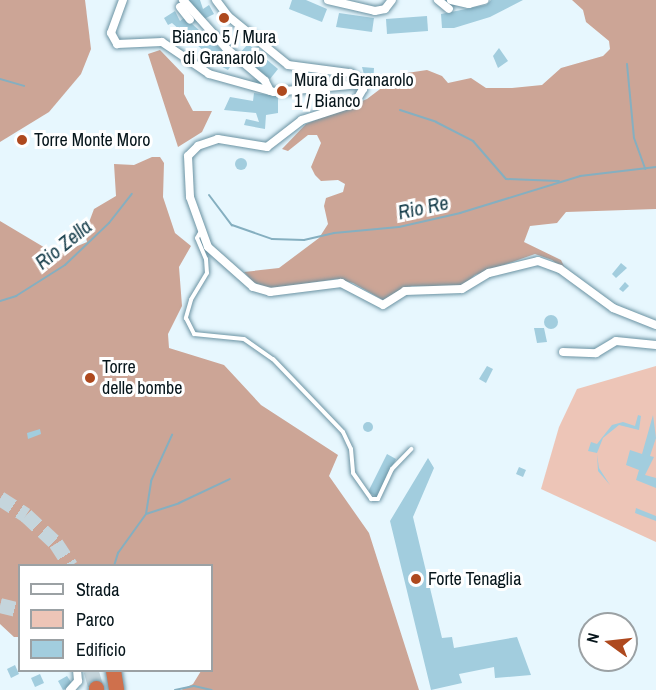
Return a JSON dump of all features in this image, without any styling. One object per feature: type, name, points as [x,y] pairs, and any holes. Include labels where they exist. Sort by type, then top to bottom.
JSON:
[{"type":"highway","points":[[113,672],[116,690]]},
{"type":"street","points":[[123,0],[111,33],[113,42],[162,42],[209,74],[270,91],[362,84]]},
{"type":"street","points":[[216,0],[228,16],[288,65],[345,72],[362,84]]},
{"type":"street","points":[[328,0],[375,11],[384,9],[392,0]]},
{"type":"street","points":[[438,0],[450,4],[468,4],[484,0]]},
{"type":"street","points":[[181,4],[226,48],[266,81],[270,91]]},
{"type":"street","points":[[362,84],[362,94],[355,103],[302,120],[267,147],[221,139],[194,150],[186,161],[186,171],[207,247],[222,264],[264,291],[341,283],[383,305],[405,291],[462,289],[489,273],[538,261],[560,269],[613,308],[656,325]]},
{"type":"street","points":[[563,352],[596,353],[616,341],[656,345]]},
{"type":"street","points":[[70,690],[78,681],[77,672]]},
{"type":"lane","points":[[201,231],[196,238],[206,259],[207,273],[191,300],[186,318],[191,331],[204,337],[244,339],[265,352],[344,432],[351,449],[353,472],[370,499],[378,499],[392,469],[411,449]]},
{"type":"green space","points":[[656,366],[656,542],[541,489],[559,427],[577,389]]},
{"type":"shaded area","points":[[0,0],[85,0],[91,49],[81,74],[49,112],[0,142]]},
{"type":"shaded area","points":[[572,0],[656,0],[656,209],[566,212],[557,223],[530,226],[524,242],[561,260],[567,272],[552,260],[535,254],[475,275],[462,286],[412,286],[383,300],[353,283],[337,279],[268,289],[253,282],[244,272],[279,268],[319,238],[328,224],[324,206],[326,198],[343,192],[345,184],[338,180],[321,181],[311,167],[321,143],[317,135],[308,135],[288,151],[282,149],[306,124],[367,99],[400,74],[427,70],[442,76],[448,83],[471,78],[486,88],[542,85],[561,68],[603,56],[610,49],[609,41],[586,22],[583,10]]},
{"type":"shaded area","points":[[160,50],[184,75],[184,94],[193,111],[212,111],[202,132],[178,147],[148,54]]},
{"type":"shaded area","points":[[152,157],[160,157],[164,163],[163,197],[175,233],[191,246],[179,267],[182,306],[168,334],[169,348],[224,365],[261,405],[338,455],[329,476],[369,533],[419,690],[181,690],[193,684],[200,672],[213,672],[213,564],[18,564],[18,637],[14,637],[0,624],[0,221],[52,252],[68,250],[87,242],[85,233],[94,209],[116,196],[114,164],[134,165]]},
{"type":"building","points":[[187,0],[200,0],[203,9],[209,5],[214,14],[202,20]]},
{"type":"building","points":[[292,0],[306,0],[327,9],[322,22],[289,9]]},
{"type":"building","points":[[491,0],[523,0],[490,17],[454,28],[442,28],[441,14],[486,5]]},
{"type":"building","points":[[175,11],[180,21],[184,18],[191,23],[234,61],[228,70],[209,60],[205,52],[172,23],[168,25],[164,18]]},
{"type":"building","points":[[339,13],[374,18],[372,32],[336,27]]},
{"type":"building","points":[[427,16],[428,31],[387,34],[386,19]]},
{"type":"building","points":[[248,44],[278,69],[270,79],[239,54]]},
{"type":"building","points":[[499,48],[508,61],[498,68],[493,56]]},
{"type":"building","points":[[362,67],[374,68],[373,83],[366,82]]},
{"type":"building","points":[[254,93],[278,96],[278,113],[266,115],[265,129],[244,125],[246,119],[259,122],[256,113],[224,110],[230,97],[253,101]]},
{"type":"building","name":"Torre Monte Moro","points":[[19,133],[25,133],[29,140],[25,147],[19,147],[15,143],[15,137]]},
{"type":"building","points":[[243,158],[247,164],[243,170],[239,170],[235,162]]},
{"type":"building","points":[[621,263],[627,268],[616,278],[612,274]]},
{"type":"building","points":[[625,282],[629,286],[623,292],[619,289]]},
{"type":"building","points":[[551,315],[556,317],[558,322],[556,327],[551,329],[546,327],[544,322],[546,317]]},
{"type":"building","points":[[534,328],[544,328],[547,342],[537,343]]},
{"type":"building","points":[[487,366],[493,369],[486,383],[479,379]]},
{"type":"building","name":"Torre delle bombe","points":[[92,374],[95,380],[93,386],[86,380]]},
{"type":"building","points":[[638,415],[641,416],[639,430],[619,425],[603,438],[597,453],[588,451],[591,442],[597,444],[612,425],[623,422],[635,426]]},
{"type":"building","points":[[653,415],[656,438],[650,456],[654,457],[645,475],[656,478],[656,488],[636,480],[639,470],[626,465],[630,450],[642,454]]},
{"type":"building","points":[[368,422],[372,423],[372,431],[368,432],[364,431],[363,427],[364,423]]},
{"type":"building","points":[[40,429],[41,434],[28,439],[27,433]]},
{"type":"building","points":[[387,454],[396,459],[377,497],[368,492]]},
{"type":"building","points":[[597,454],[599,468],[610,485],[598,471]]},
{"type":"building","name":"Forte Tenaglia","points":[[428,458],[434,468],[413,517],[442,638],[452,637],[454,648],[517,637],[531,675],[495,678],[494,667],[459,674],[462,683],[431,690],[390,521]]},
{"type":"building","points":[[519,467],[526,470],[523,477],[516,474]]},
{"type":"building","points":[[636,508],[656,516],[656,521],[635,513]]},
{"type":"building","points":[[15,665],[19,674],[11,678],[7,669]]},
{"type":"building","points":[[40,674],[44,683],[35,687],[31,678]]},
{"type":"building","points":[[67,676],[73,685],[63,690],[58,681]]},
{"type":"waterway","points":[[627,64],[634,138],[645,169]]},
{"type":"waterway","points":[[0,79],[24,86]]},
{"type":"waterway","points":[[400,110],[436,122],[473,141],[506,179],[559,181]]},
{"type":"waterway","name":"Rio Re","points":[[209,195],[232,225],[272,239],[304,240],[334,233],[399,227],[460,213],[580,176],[656,167]]},
{"type":"waterway","name":"Rio Zella","points":[[0,301],[16,296],[65,265],[109,223],[132,194]]},
{"type":"waterway","points":[[146,514],[151,481],[172,435]]},
{"type":"waterway","points":[[115,564],[118,553],[146,514],[179,503],[230,479]]},
{"type":"waterway","points":[[175,690],[194,686],[212,690]]},
{"type":"tunnel","points":[[0,498],[26,515],[56,543],[70,564]]},
{"type":"tunnel","points":[[0,605],[18,610]]},
{"type":"tunnel","points":[[92,672],[96,688]]},
{"type":"place","name":"Bianco 5 / Mura di Granarolo","points":[[224,18]]},
{"type":"place","name":"Mura di Granarolo 1 / Bianco","points":[[282,91]]},
{"type":"place","name":"Torre Monte Moro","points":[[22,140]]},
{"type":"place","name":"Torre delle bombe","points":[[90,378]]},
{"type":"place","name":"Forte Tenaglia","points":[[416,579]]}]
